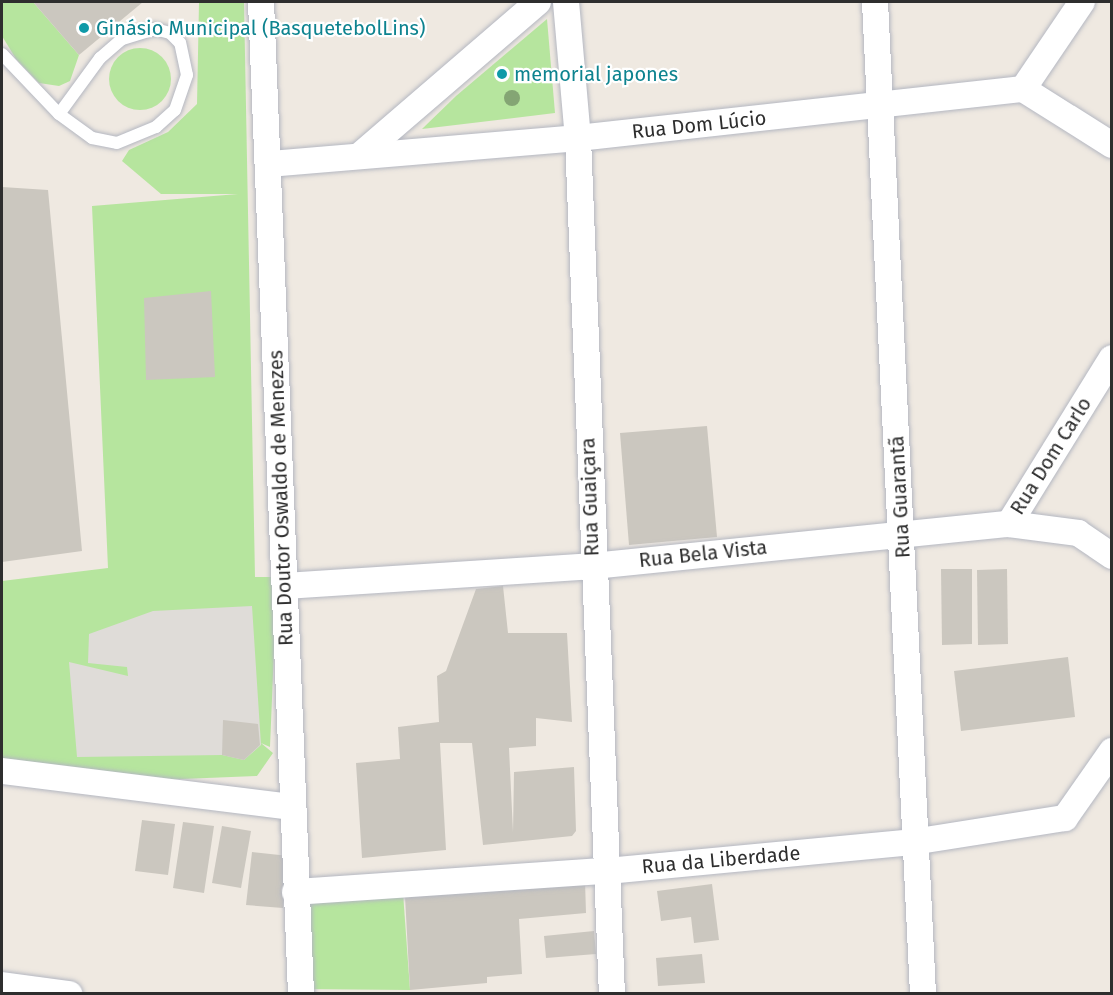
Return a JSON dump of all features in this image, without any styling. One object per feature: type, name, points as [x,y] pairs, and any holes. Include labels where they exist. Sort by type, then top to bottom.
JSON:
[{"type":"street","name":"Rua Doutor Oswaldo de Menezes","points":[[261,2],[286,586],[290,807],[301,993]]},
{"type":"street","points":[[359,156],[538,2]]},
{"type":"street","name":"Rua Guaiçara","points":[[566,2],[578,138],[593,566],[612,993]]},
{"type":"street","name":"Rua Guarantã","points":[[875,2],[902,533],[913,842],[922,993]]},
{"type":"street","points":[[1082,2],[1023,89],[1112,145]]},
{"type":"street","name":"Rua Dom Lúcio","points":[[269,164],[578,138],[1023,89]]},
{"type":"street","name":"Rua Dom Carlo","points":[[1009,524],[1112,358]]},
{"type":"street","name":"Rua Bela Vista","points":[[286,586],[593,566],[1009,524],[1078,533],[1112,556]]},
{"type":"street","name":"Rua da Liberdade","points":[[295,892],[607,871],[913,842],[1065,818],[1112,751]]},
{"type":"street","points":[[2,771],[290,807]]},
{"type":"street","points":[[2,985],[69,993]]},
{"type":"lane","points":[[2,54],[59,114],[92,138],[117,143],[156,127],[183,97],[187,75],[180,43],[170,33],[155,29],[122,39],[100,58],[59,114]]},
{"type":"green space","points":[[2,2],[33,2],[79,55],[70,81],[59,86],[39,83],[16,59],[2,36]]},
{"type":"green space","points":[[199,2],[244,2],[255,577],[277,577],[270,747],[261,743],[273,753],[257,776],[108,782],[2,769],[2,581],[108,568],[92,206],[238,194],[161,194],[122,161],[129,150],[168,132],[197,104]]},
{"type":"green space","points":[[547,19],[555,113],[422,129],[456,96]]},
{"type":"green space","points":[[140,48],[157,53],[162,57],[166,62],[171,79],[166,96],[162,101],[157,105],[140,110],[123,105],[118,101],[114,96],[109,79],[114,62],[118,57],[123,53]]},
{"type":"green space","points":[[295,892],[403,893],[410,990],[301,989]]},
{"type":"shaded area","points":[[252,606],[261,745],[244,760],[222,755],[77,757],[69,662],[128,676],[127,667],[88,663],[89,634],[153,611]]},
{"type":"building","name":"Ginásio Municipal (BasquetebolLins)","points":[[33,2],[143,2],[79,55]]},
{"type":"building","points":[[2,187],[48,190],[82,551],[2,562]]},
{"type":"building","points":[[211,291],[215,377],[146,380],[144,298]]},
{"type":"building","points":[[707,426],[717,537],[629,545],[620,433]]},
{"type":"building","points":[[941,569],[972,569],[972,644],[942,645]]},
{"type":"building","points":[[1007,569],[1008,644],[978,645],[977,570]]},
{"type":"building","points":[[503,586],[508,633],[567,633],[572,722],[536,718],[536,746],[509,748],[513,832],[514,772],[574,767],[576,831],[572,836],[483,845],[472,743],[440,743],[446,850],[362,858],[356,763],[400,759],[398,727],[439,722],[437,676],[446,671],[476,589]]},
{"type":"building","points":[[1068,657],[1075,717],[961,731],[954,671]]},
{"type":"building","points":[[223,720],[258,724],[260,745],[244,760],[222,755]]},
{"type":"building","points":[[142,820],[175,824],[168,875],[135,871]]},
{"type":"building","points":[[183,822],[214,826],[204,893],[173,888]]},
{"type":"building","points":[[222,826],[251,831],[241,888],[212,883]]},
{"type":"building","points":[[252,852],[289,856],[283,908],[246,905]]},
{"type":"building","points":[[585,881],[586,913],[519,919],[522,974],[487,977],[487,983],[410,990],[405,896]]},
{"type":"building","points":[[712,884],[719,940],[694,943],[691,917],[661,921],[657,891]]},
{"type":"building","points":[[594,931],[596,954],[546,958],[544,936]]},
{"type":"building","points":[[702,954],[705,983],[658,986],[656,958]]},
{"type":"place","name":"Ginásio Municipal (BasquetebolLins)","points":[[84,28]]},
{"type":"place","name":"memorial japones","points":[[502,74]]}]
